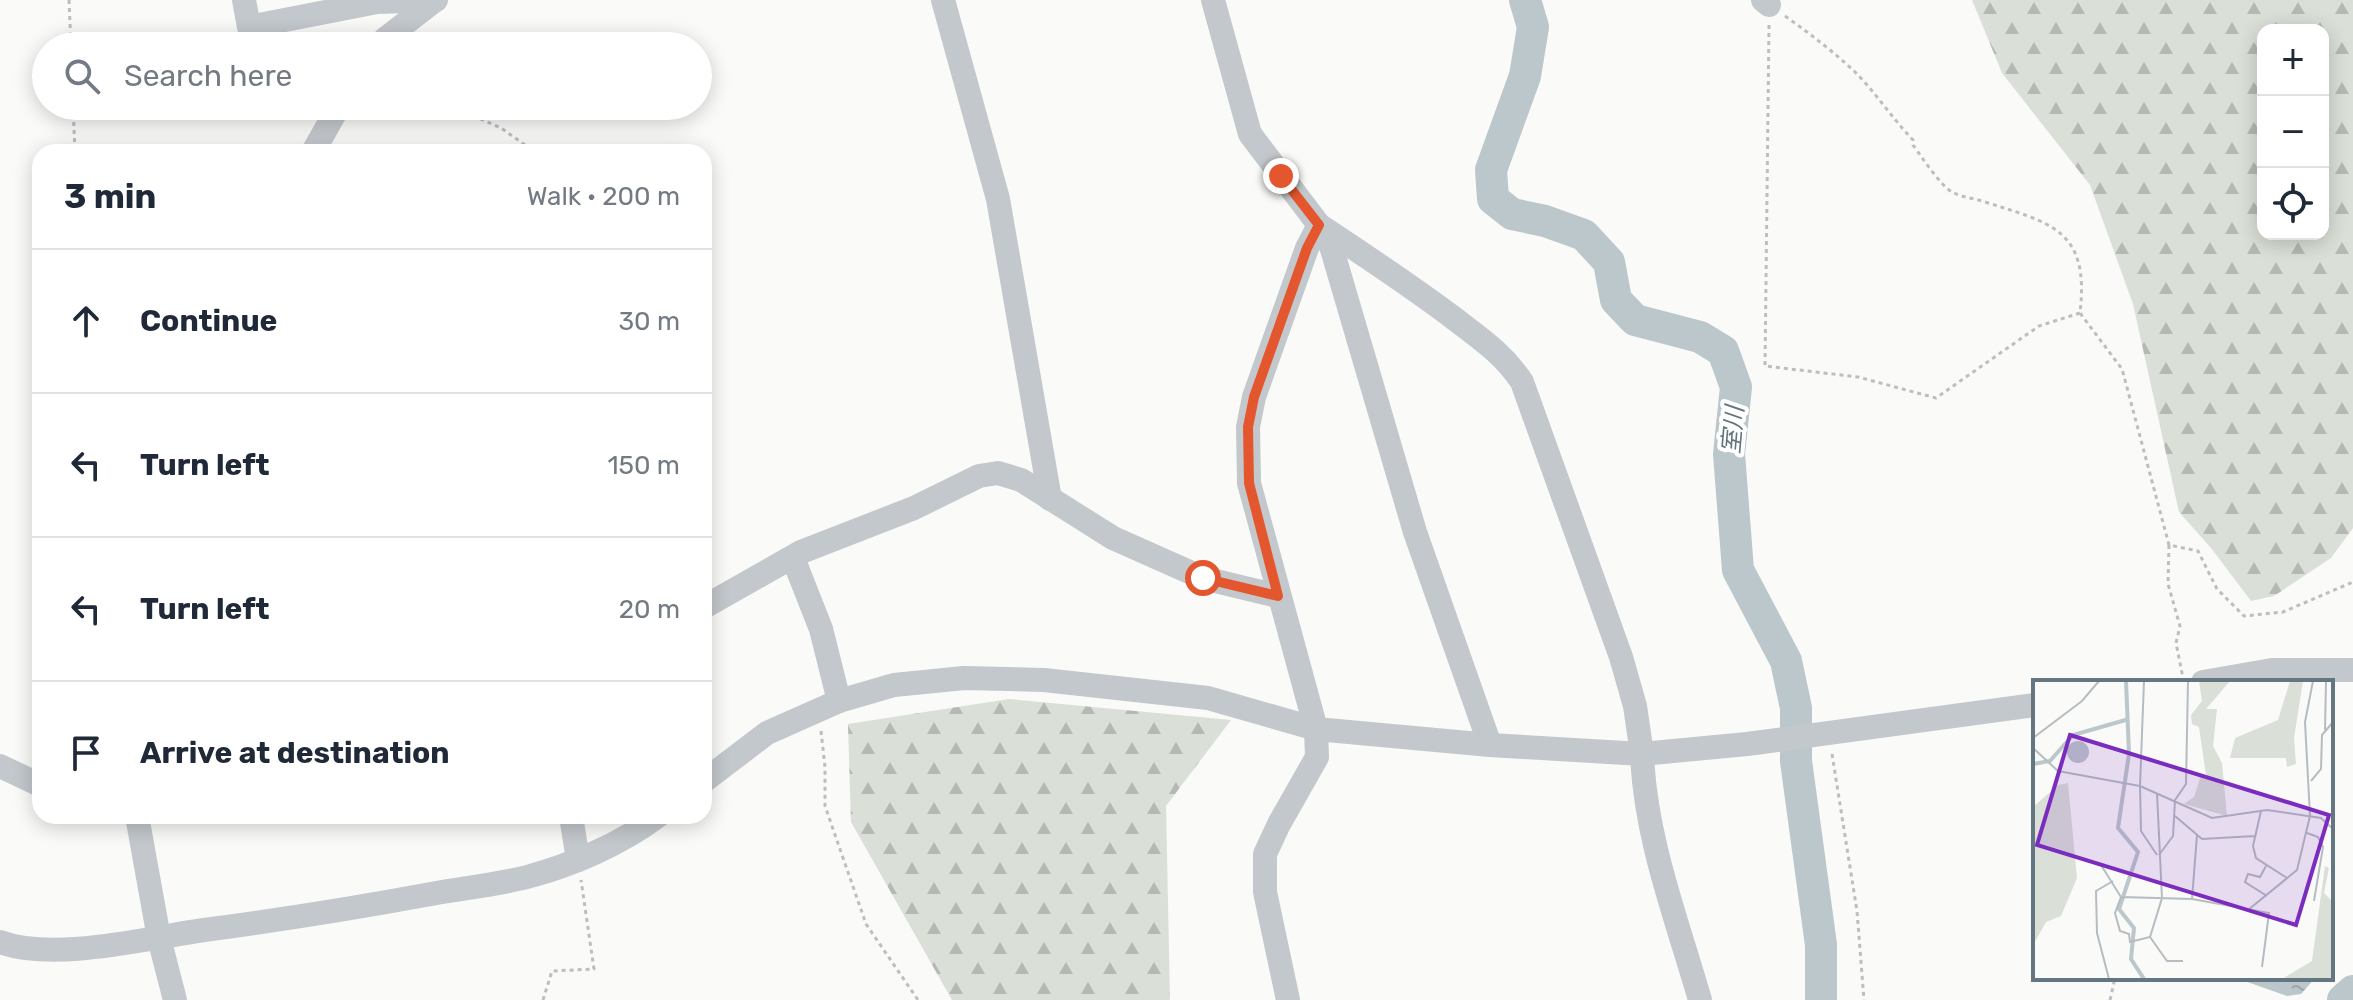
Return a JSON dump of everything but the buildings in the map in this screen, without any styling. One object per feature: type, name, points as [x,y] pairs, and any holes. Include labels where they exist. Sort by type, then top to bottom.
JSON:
[{"type":"street","points":[[244,0],[249,27],[377,2],[435,0]]},
{"type":"street","points":[[394,32],[435,0]]},
{"type":"street","points":[[943,0],[998,199],[1050,499]]},
{"type":"street","points":[[1213,0],[1250,134],[1319,225],[1331,246],[1415,532],[1490,745]]},
{"type":"street","points":[[318,144],[331,120]]},
{"type":"street","points":[[1288,1000],[1265,892],[1265,854],[1317,757],[1316,729],[1249,483],[1248,427],[1259,382],[1307,248],[1319,225]]},
{"type":"street","points":[[1319,225],[1490,346],[1508,360],[1522,382],[1621,657],[1635,706],[1642,754],[1643,792],[1700,1000]]},
{"type":"street","points":[[712,603],[801,552],[914,508],[979,476],[998,473],[1021,480],[1113,538],[1203,578],[1278,596]]},
{"type":"street","points":[[793,558],[821,629],[839,701]]},
{"type":"street","points":[[2214,680],[2272,670],[2353,670]]},
{"type":"street","points":[[712,775],[767,733],[839,701],[894,685],[964,678],[1044,680],[1208,698],[1316,729],[1490,745],[1642,754],[2033,705]]},
{"type":"street","points":[[0,766],[32,781]]},
{"type":"street","points":[[138,824],[159,938],[175,1000]]},
{"type":"street","points":[[572,824],[578,860]]},
{"type":"street","points":[[0,942],[16,948],[62,949],[159,938],[321,914],[512,880],[578,860],[647,824]]},
{"type":"path","points":[[69,0],[70,32]]},
{"type":"path","points":[[1766,2],[1824,44],[1858,75],[1913,140],[1913,145],[1950,191],[2035,218],[2063,233],[2077,255],[2083,284],[2080,313],[2122,369],[2169,545],[2168,584],[2180,626],[2176,643],[2183,680]]},
{"type":"path","points":[[1766,2],[1765,366],[1858,377],[1936,398],[2039,326],[2080,313]]},
{"type":"path","points":[[74,120],[75,144]]},
{"type":"path","points":[[483,120],[524,144]]},
{"type":"path","points":[[2169,545],[2198,551],[2217,589],[2244,616],[2283,612],[2353,582]]},
{"type":"path","points":[[820,729],[825,767],[825,806],[866,924],[918,1000]]},
{"type":"path","points":[[1828,733],[1857,911],[1864,1000]]},
{"type":"path","points":[[543,1000],[552,971],[594,969],[578,860]]},
{"type":"path","points":[[2110,1000],[2115,980]]},
{"type":"green space","points":[[1972,0],[2353,0],[2353,528],[2331,558],[2274,596],[2251,601],[2179,512],[2133,304],[2090,185],[2002,73]]},
{"type":"green space","points":[[1009,699],[1231,720],[1166,806],[1170,1000],[952,1000],[851,822],[848,724]]},
{"type":"water","points":[[2242,980],[2313,980],[2301,994],[2287,996]]},
{"type":"waterway","name":"室川","points":[[1525,0],[1533,27],[1525,76],[1491,170],[1493,199],[1512,214],[1545,221],[1584,235],[1609,262],[1616,300],[1635,320],[1700,337],[1723,351],[1736,387],[1729,454],[1738,570],[1786,661],[1796,708],[1796,761],[1821,945],[1821,1000]]},
{"type":"waterway","points":[[2343,1000],[2353,991]]},
{"type":"route","points":[[1203,578],[1278,596],[1249,483],[1248,427],[1254,397],[1307,248],[1319,225],[1281,176]]}]
